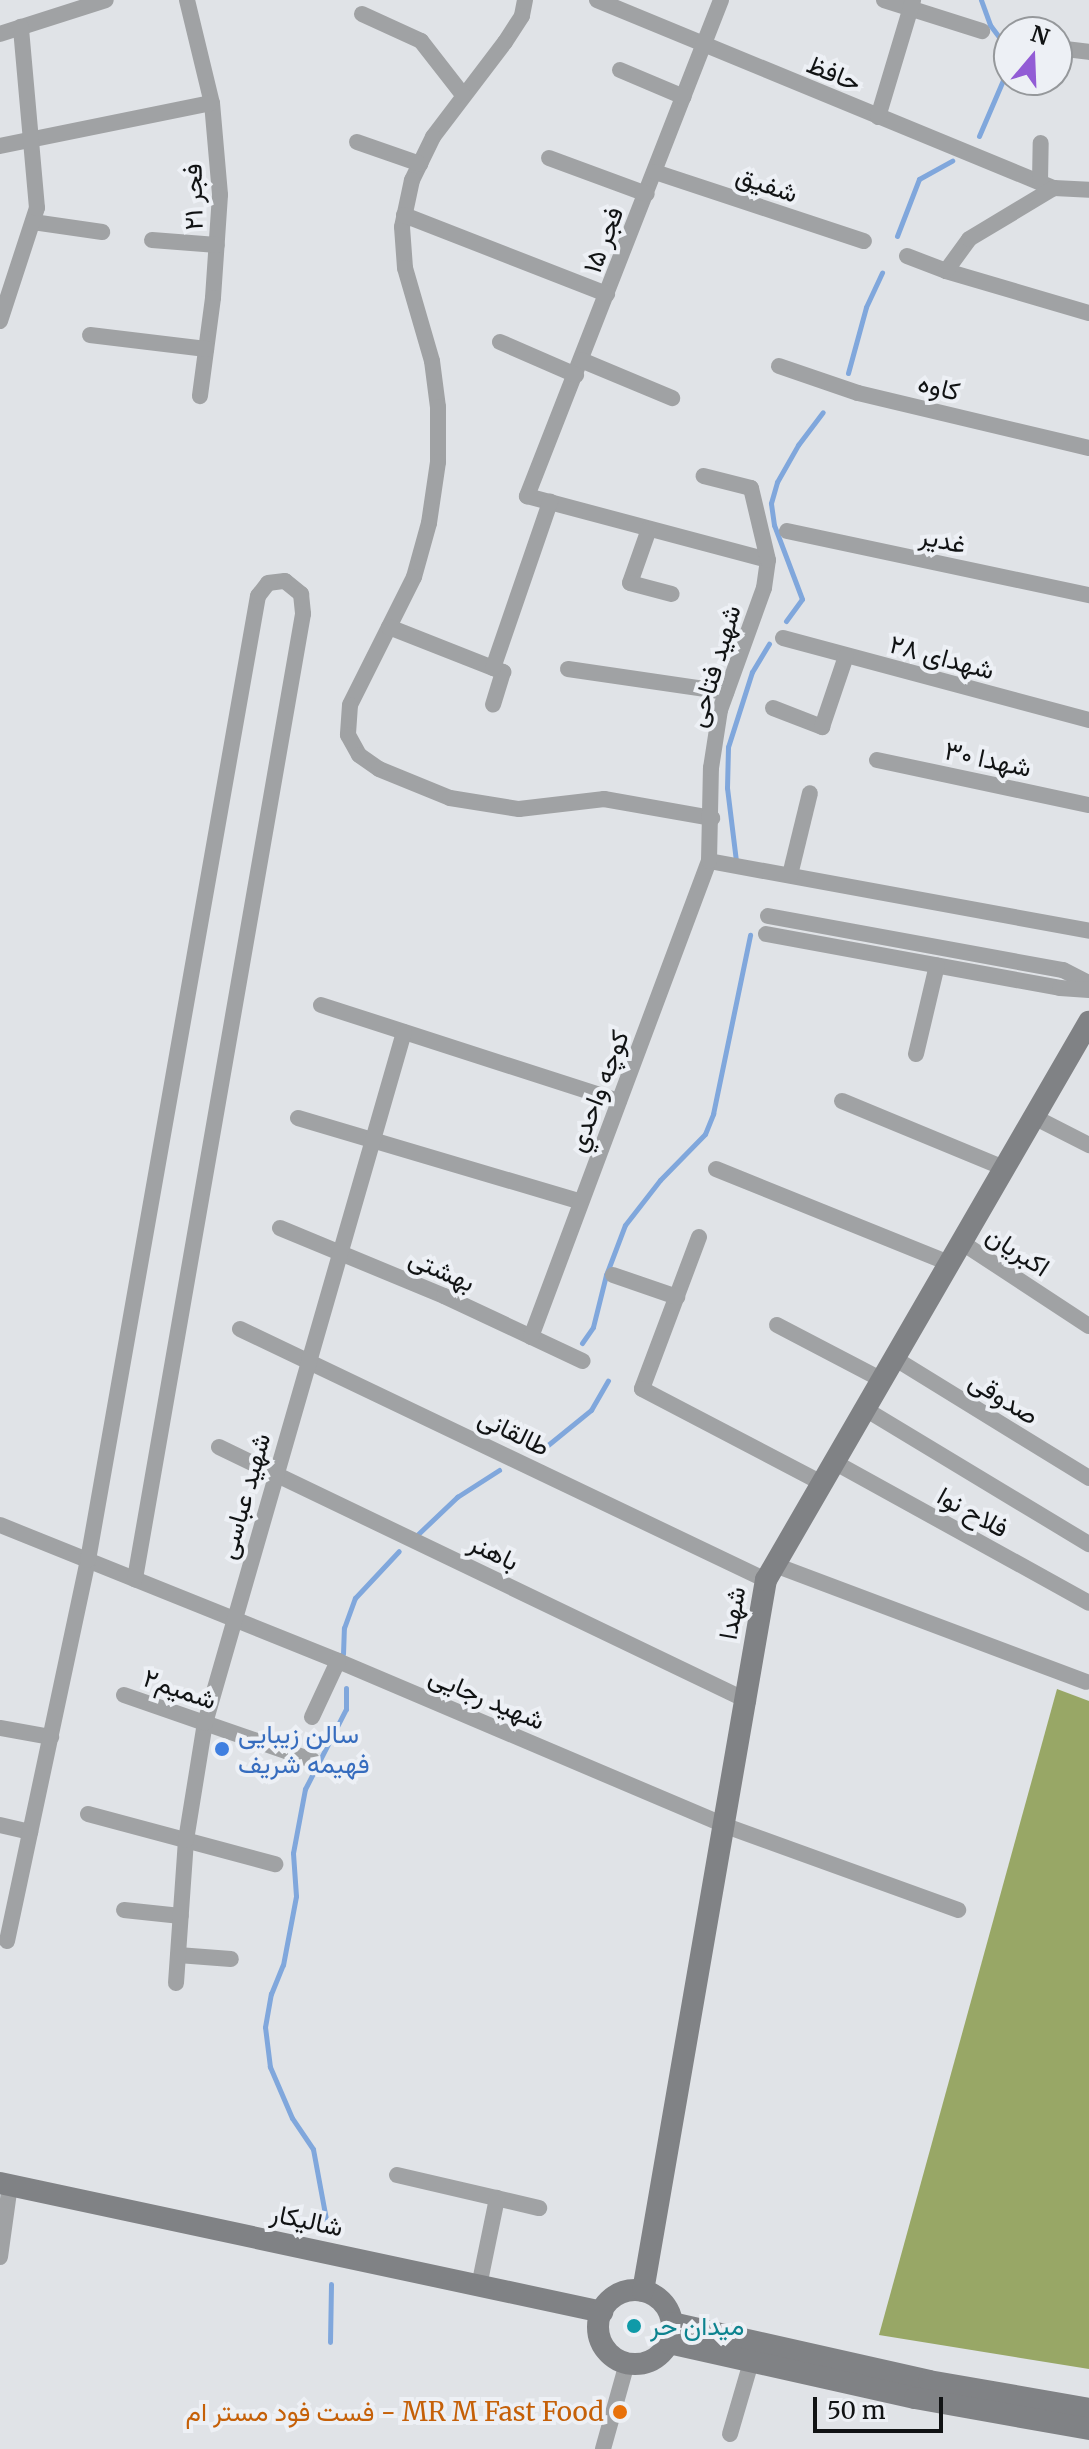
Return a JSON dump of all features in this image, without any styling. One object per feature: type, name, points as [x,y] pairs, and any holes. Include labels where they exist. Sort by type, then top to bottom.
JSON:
[{"type":"main road","name":"شهدا","points":[[643,2291],[771,1572],[1087,1029]]},
{"type":"main road","name":"شالیکار","points":[[5,2184],[602,2312]]},
{"type":"main road","points":[[643,2291],[663,2302],[671,2333],[652,2361],[627,2363],[611,2355],[600,2340],[602,2312],[623,2292],[643,2291]]},
{"type":"main road","points":[[671,2333],[751,2362],[957,2407],[1089,2429]]},
{"type":"main road","points":[[671,2333],[1089,2409]]},
{"type":"street","points":[[0,34],[106,0]]},
{"type":"street","name":"فجر ۲۱","points":[[187,0],[212,103],[220,195],[200,396]]},
{"type":"street","points":[[525,0],[522,16],[505,42],[433,137],[420,164],[404,215],[405,268],[432,361],[438,407],[438,462],[429,523],[414,577],[350,705],[348,735],[359,755],[379,769],[450,798],[519,809],[604,799],[712,818]]},
{"type":"street","name":"حافظ","points":[[597,0],[1047,185],[1089,190]]},
{"type":"street","name":"فجر ۱۵","points":[[550,502],[527,496],[721,0]]},
{"type":"street","points":[[884,0],[911,5],[982,31]]},
{"type":"street","points":[[878,117],[911,5]]},
{"type":"street","points":[[362,14],[421,41],[463,95]]},
{"type":"street","points":[[0,321],[7,277],[37,208],[21,27]]},
{"type":"street","points":[[620,70],[684,97]]},
{"type":"street","points":[[0,146],[212,103]]},
{"type":"street","points":[[357,142],[420,164]]},
{"type":"street","points":[[946,271],[969,239],[1047,185],[1041,143]]},
{"type":"street","points":[[549,158],[647,194]]},
{"type":"street","name":"شفیق","points":[[655,172],[864,241]]},
{"type":"street","points":[[404,215],[607,294]]},
{"type":"street","points":[[33,222],[102,232]]},
{"type":"street","points":[[152,240],[217,245]]},
{"type":"street","points":[[907,256],[946,271],[1089,313]]},
{"type":"street","points":[[90,335],[206,349]]},
{"type":"street","points":[[500,342],[672,398]]},
{"type":"street","name":"کاوه","points":[[779,366],[858,393],[1089,448]]},
{"type":"street","name":"شهید فتاحی","points":[[704,476],[751,488],[768,560],[764,588],[726,692],[711,768],[709,861]]},
{"type":"street","points":[[493,668],[550,502],[768,560]]},
{"type":"street","points":[[649,529],[630,583],[672,594]]},
{"type":"street","name":"غدیر","points":[[787,531],[1089,595]]},
{"type":"street","points":[[7,1941],[88,1560],[258,596],[268,583],[285,581],[301,594],[303,614],[135,1579]]},
{"type":"street","points":[[389,627],[503,672],[493,704]]},
{"type":"street","name":"شهدای ۲۸","points":[[783,638],[1089,720]]},
{"type":"street","points":[[773,708],[822,727],[846,656]]},
{"type":"street","points":[[568,669],[726,692]]},
{"type":"street","name":"شهدا ۳۰","points":[[877,760],[1089,805]]},
{"type":"street","points":[[790,875],[810,793]]},
{"type":"street","points":[[709,861],[1089,931]]},
{"type":"street","name":"كوچه واحدي","points":[[531,1337],[709,861]]},
{"type":"street","points":[[768,916],[1063,970],[1089,983]]},
{"type":"street","points":[[766,934],[1089,990]]},
{"type":"street","points":[[867,953],[870,934]]},
{"type":"street","points":[[916,1054],[937,965]]},
{"type":"street","points":[[321,1005],[619,1101]]},
{"type":"street","name":"شهید عباسی","points":[[176,1983],[186,1840],[205,1723],[404,1032]]},
{"type":"street","points":[[842,1101],[1004,1168]]},
{"type":"street","points":[[1034,1117],[1089,1145]]},
{"type":"street","points":[[298,1118],[581,1202]]},
{"type":"street","points":[[716,1169],[949,1263]]},
{"type":"street","name":"بهشتی","points":[[280,1228],[583,1361]]},
{"type":"street","points":[[699,1237],[642,1389],[822,1483]]},
{"type":"street","name":"اکبریان","points":[[961,1242],[1089,1326]]},
{"type":"street","points":[[613,1275],[677,1297]]},
{"type":"street","points":[[777,1325],[882,1380]]},
{"type":"street","name":"طالقانی","points":[[240,1329],[771,1572],[1086,1682]]},
{"type":"street","name":"صدوقی","points":[[894,1358],[1089,1478]]},
{"type":"street","points":[[865,1409],[1089,1544]]},
{"type":"street","name":"باهنر","points":[[219,1447],[748,1701]]},
{"type":"street","name":"فلاح نوا","points":[[834,1462],[1089,1603]]},
{"type":"street","name":"شهید رجایی","points":[[0,1525],[338,1661],[726,1826],[958,1910]]},
{"type":"street","points":[[312,1717],[338,1661]]},
{"type":"street","name":"شمیم۲","points":[[124,1695],[312,1760]]},
{"type":"street","points":[[0,1728],[51,1737]]},
{"type":"street","points":[[88,1814],[275,1864]]},
{"type":"street","points":[[0,1825],[30,1832]]},
{"type":"street","points":[[124,1910],[181,1916]]},
{"type":"street","points":[[178,1955],[231,1959]]},
{"type":"street","points":[[397,2175],[539,2208]]},
{"type":"street","points":[[0,2257],[5,2184]]},
{"type":"street","points":[[479,2286],[497,2198]]},
{"type":"street","points":[[730,2434],[751,2362]]},
{"type":"street","points":[[603,2449],[627,2363]]},
{"type":"green space","points":[[1057,1689],[1089,1701],[1089,2369],[879,2335]]},
{"type":"waterway","points":[[981,0],[993,29]]},
{"type":"waterway","points":[[979,136],[996,96]]},
{"type":"waterway","points":[[897,236],[919,179],[952,161]]},
{"type":"waterway","points":[[848,373],[866,307],[882,273]]},
{"type":"waterway","points":[[786,621],[802,599],[774,525],[771,503],[777,482],[798,445],[823,412]]},
{"type":"waterway","points":[[736,861],[727,788],[728,747],[752,672],[769,644]]},
{"type":"waterway","points":[[582,1343],[593,1327],[606,1275],[625,1225],[660,1180],[705,1134],[713,1114],[750,935]]},
{"type":"waterway","points":[[543,1449],[591,1410],[608,1380]]},
{"type":"waterway","points":[[416,1536],[457,1497],[499,1470]]},
{"type":"waterway","points":[[343,1654],[344,1628],[355,1598],[399,1551]]},
{"type":"waterway","points":[[328,2230],[313,2149],[292,2118],[270,2067],[265,2027],[271,1994],[283,1965],[296,1896],[293,1853],[305,1789],[346,1709],[346,1688]]},
{"type":"waterway","points":[[330,2342],[331,2284]]},
{"type":"place","name":"سالن زیبایی فهیمه شریف","points":[[222,1749]]},
{"type":"place","name":"میدان حر","points":[[634,2326]]},
{"type":"place","name":"فست فود مستر ام - MR M Fast Food","points":[[620,2412]]}]
